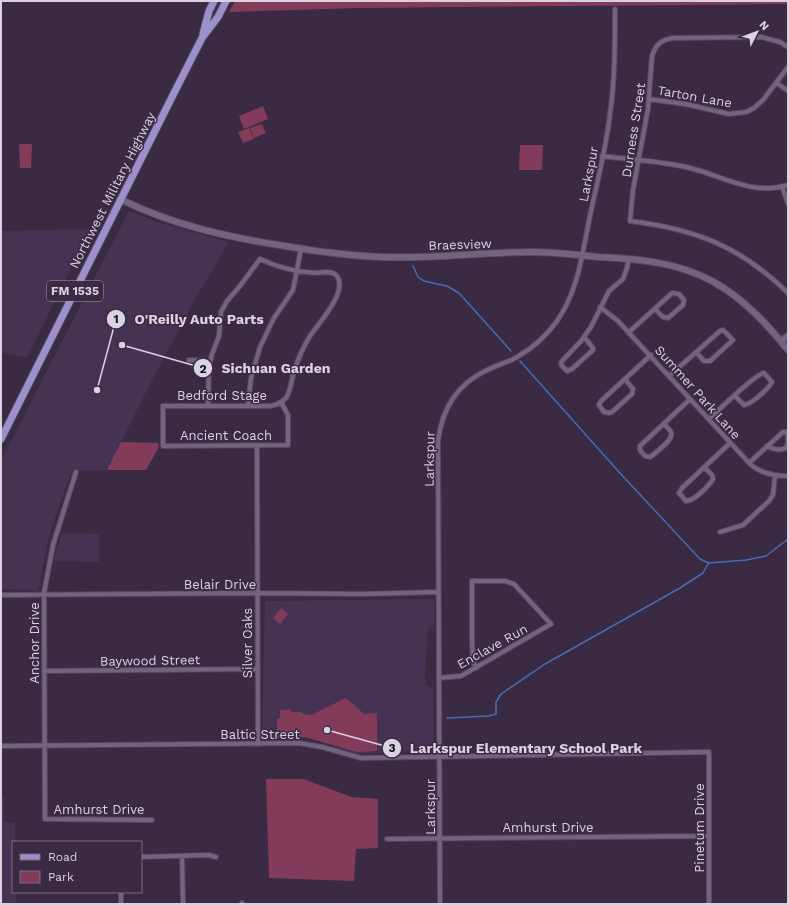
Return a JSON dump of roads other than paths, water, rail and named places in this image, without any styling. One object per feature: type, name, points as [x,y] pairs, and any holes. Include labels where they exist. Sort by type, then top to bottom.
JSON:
[{"type":"main road","name":"Northwest Military Highway","points":[[202,38],[209,11],[214,1]]},
{"type":"main road","name":"Northwest Military Highway","points":[[1,439],[202,38],[218,17],[226,1]]},
{"type":"street","name":"Larkspur","points":[[440,904],[438,441],[440,424],[443,416],[457,393],[469,381],[487,370],[518,357],[528,350],[548,332],[570,299],[582,256],[610,115],[615,69],[615,9]]},
{"type":"street","name":"Durness Street","points":[[788,47],[780,42],[761,37],[673,38],[659,43],[652,56],[649,99],[633,190],[630,220],[680,229],[704,237],[748,260],[769,275],[788,293]]},
{"type":"street","name":"Tarton Lane","points":[[649,99],[685,104],[729,114],[737,114],[750,110],[760,103],[788,67]]},
{"type":"street","points":[[777,83],[788,91]]},
{"type":"street","points":[[602,156],[664,163],[691,168],[753,188],[788,185]]},
{"type":"street","points":[[782,186],[788,204]]},
{"type":"street","name":"Braesview","points":[[120,200],[157,216],[196,228],[237,238],[301,249],[383,257],[532,252],[655,261],[675,266],[713,281],[747,304],[766,323],[788,350]]},
{"type":"street","points":[[248,406],[251,378],[260,347],[274,318],[292,293],[301,249]]},
{"type":"street","points":[[584,337],[593,350],[572,369],[567,371],[562,366],[561,362],[591,327],[608,292],[625,276],[629,258]]},
{"type":"street","points":[[208,406],[208,376],[210,361],[219,336],[220,318],[228,298],[240,286],[260,259],[278,267],[296,270]]},
{"type":"street","name":"Bedford Stage","points":[[163,446],[163,406],[270,406],[281,402],[286,398],[290,390],[294,372],[302,350],[316,327],[331,308],[335,299],[339,281],[336,274],[331,272],[316,273],[296,270]]},
{"type":"street","points":[[629,332],[673,293],[678,294],[684,300],[682,305],[668,318],[662,317],[655,309]]},
{"type":"street","name":"Summer Park Lane","points":[[600,307],[612,315],[651,355],[749,463],[760,472],[775,476],[788,476]]},
{"type":"street","points":[[669,376],[696,352],[720,331],[723,330],[733,340],[710,361],[704,361],[696,352]]},
{"type":"street","points":[[781,341],[788,336]]},
{"type":"street","points":[[625,379],[633,389],[632,394],[612,412],[604,412],[599,405],[601,401],[651,355]]},
{"type":"street","points":[[189,360],[210,361]]},
{"type":"street","points":[[709,419],[735,396],[762,373],[772,382],[768,388],[749,404],[744,405],[735,396]]},
{"type":"street","points":[[664,424],[670,431],[671,438],[653,455],[650,457],[645,456],[640,450],[640,446],[690,399]]},
{"type":"street","name":"Ancient Coach","points":[[163,446],[288,445],[288,415],[281,402]]},
{"type":"street","points":[[1,430],[8,426]]},
{"type":"street","points":[[749,463],[767,446],[783,432],[787,432],[787,447],[784,449],[775,449],[767,446]]},
{"type":"street","points":[[704,467],[712,475],[713,479],[692,499],[686,501],[680,494],[680,490],[704,467],[730,443]]},
{"type":"street","name":"Silver Oaks","points":[[256,446],[258,744]]},
{"type":"street","name":"Anchor Drive","points":[[45,819],[44,595],[53,544],[76,472]]},
{"type":"street","points":[[720,532],[743,525],[769,501],[772,495],[775,476]]},
{"type":"street","name":"Enclave Run","points":[[439,678],[462,676],[476,668],[552,624],[514,584],[505,581],[472,581],[472,640],[473,661],[476,668]]},
{"type":"street","name":"Belair Drive","points":[[1,595],[257,593],[364,594],[439,592]]},
{"type":"street","name":"Baywood Street","points":[[44,672],[257,670]]},
{"type":"street","name":"Baltic Street","points":[[1,746],[306,744],[361,758],[709,752]]},
{"type":"street","name":"Pinetum Drive","points":[[709,752],[709,904]]},
{"type":"street","name":"Amhurst Drive","points":[[45,819],[152,820]]},
{"type":"street","name":"Amhurst Drive","points":[[387,839],[709,836]]},
{"type":"street","points":[[142,857],[209,855],[216,857]]},
{"type":"street","points":[[182,856],[183,904]]},
{"type":"street","points":[[121,893],[121,904]]},
{"type":"waterway","points":[[413,266],[418,277],[424,281],[447,286],[459,293],[511,351]]},
{"type":"waterway","points":[[520,361],[619,472],[700,559],[709,563],[746,560],[766,556],[788,539]]},
{"type":"waterway","points":[[447,718],[489,716],[496,714],[496,702],[501,694],[545,664],[680,588],[703,573],[708,564]]},
{"type":"place","name":"Sichuan Garden","points":[[122,345]]},
{"type":"place","name":"O'Reilly Auto Parts","points":[[97,390]]},
{"type":"place","name":"Larkspur Elementary School Park","points":[[327,730]]}]
